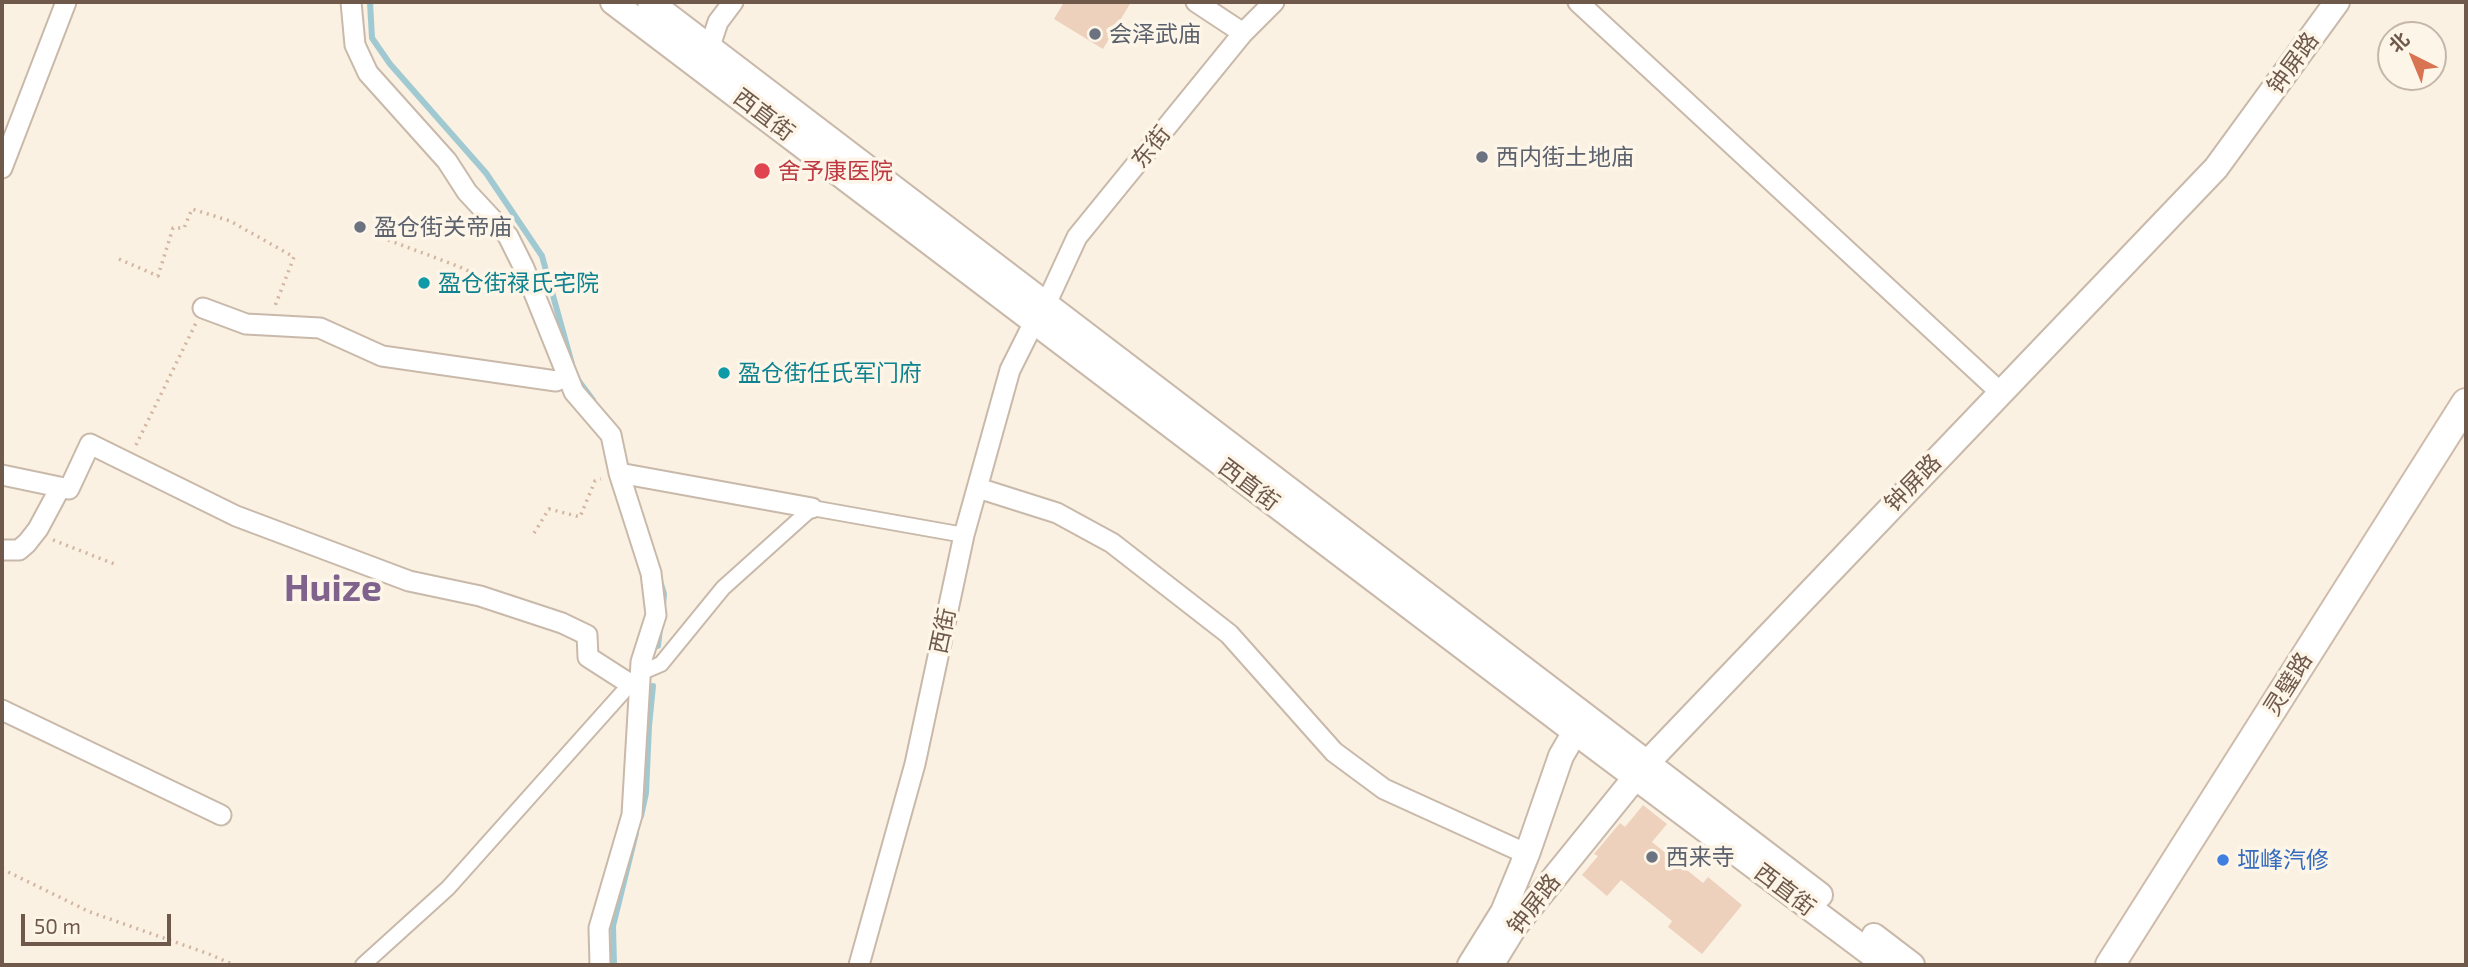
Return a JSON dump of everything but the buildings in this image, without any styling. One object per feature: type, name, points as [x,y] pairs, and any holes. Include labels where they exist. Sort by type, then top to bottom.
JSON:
[{"type":"main road","name":"灵璧路","points":[[2110,965],[2466,403]]},
{"type":"street","points":[[2,168],[66,2]]},
{"type":"street","points":[[351,2],[355,45],[368,73],[447,161],[467,192],[508,236],[534,292],[566,376],[575,392],[611,435],[619,473],[651,573],[656,615],[635,679],[632,815],[598,928],[600,965]]},
{"type":"street","name":"西直街","points":[[613,2],[704,55]]},
{"type":"street","name":"西直街","points":[[650,2],[704,55],[1580,723],[1886,965]]},
{"type":"street","points":[[704,55],[718,22],[733,2]]},
{"type":"street","points":[[1196,2],[1243,33]]},
{"type":"street","name":"东街","points":[[1040,313],[1077,237],[1243,33],[1275,2]]},
{"type":"street","points":[[1578,2],[2000,392]]},
{"type":"street","name":"钟屏路","points":[[1491,965],[1515,926],[1641,770],[2216,168],[2336,2]]},
{"type":"street","points":[[203,308],[246,324],[320,328],[382,356],[556,381],[566,376]]},
{"type":"street","name":"西街","points":[[859,965],[915,764],[964,535],[1010,370],[1040,313]]},
{"type":"street","points":[[2,475],[69,489],[90,444],[236,516],[409,581],[480,596],[562,623],[587,635],[588,657],[635,679]]},
{"type":"street","points":[[619,473],[964,535]]},
{"type":"street","points":[[2,550],[19,550],[34,533],[60,488]]},
{"type":"street","points":[[978,488],[1057,513],[1112,543],[1229,634],[1334,752],[1384,789],[1527,854]]},
{"type":"street","points":[[363,965],[449,888],[635,679],[660,664],[723,588],[812,508]]},
{"type":"street","points":[[2,710],[221,815]]},
{"type":"street","name":"钟屏路","points":[[1470,965],[1503,912],[1527,854],[1561,756],[1580,723]]},
{"type":"street","name":"西直街","points":[[1641,770],[1912,965]]},
{"type":"path","points":[[120,259],[158,276],[173,228],[184,228],[192,209],[230,221],[294,257],[268,325]]},
{"type":"path","points":[[375,235],[460,267],[495,284],[534,292]]},
{"type":"path","points":[[127,463],[203,308]]},
{"type":"path","points":[[534,533],[549,509],[580,517],[595,481],[619,473]]},
{"type":"path","points":[[34,533],[117,565]]},
{"type":"path","points":[[2,869],[90,912],[234,965]]},
{"type":"waterway","points":[[370,2],[372,38],[390,64],[486,173],[542,256],[572,364]]},
{"type":"waterway","points":[[578,380],[593,400]]},
{"type":"waterway","points":[[660,581],[664,594],[663,605]]},
{"type":"waterway","points":[[658,646],[660,629]]},
{"type":"waterway","points":[[641,816],[646,793],[653,686]]},
{"type":"waterway","points":[[614,965],[613,926],[636,833]]},
{"type":"place","name":"会泽武庙","points":[[1095,34]]},
{"type":"place","name":"西内街土地庙","points":[[1482,157]]},
{"type":"place","name":"舍予康医院","points":[[762,171]]},
{"type":"place","name":"盈仓街关帝庙","points":[[360,227]]},
{"type":"place","name":"盈仓街禄氏宅院","points":[[424,283]]},
{"type":"place","name":"盈仓街任氏军门府","points":[[724,373]]},
{"type":"place","name":"西来寺","points":[[1652,857]]},
{"type":"place","name":"垭峰汽修","points":[[2223,860]]},
{"type":"district","name":"Huize","points":[[333,589]]}]
